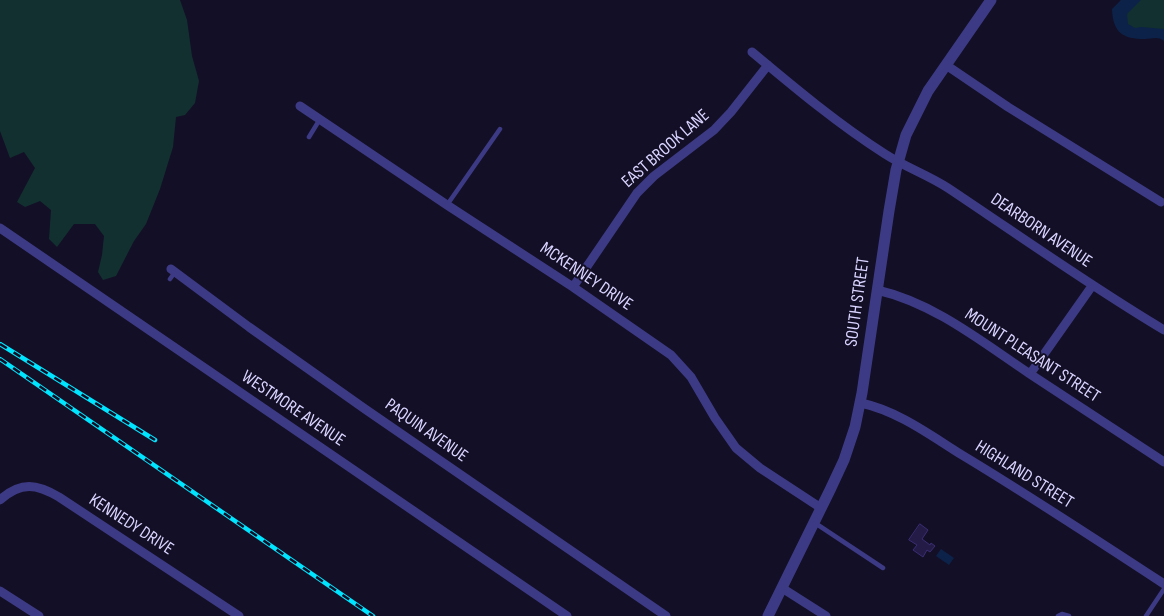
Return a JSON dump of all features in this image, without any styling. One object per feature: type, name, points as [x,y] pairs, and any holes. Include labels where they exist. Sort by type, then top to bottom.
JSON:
[{"type":"street","name":"SOUTH STREET","points":[[768,616],[844,460],[855,427],[861,403],[888,211],[898,162],[906,135],[925,96],[991,0]]},
{"type":"street","name":"DEARBORN AVENUE","points":[[752,52],[842,125],[898,162],[945,186],[1092,286],[1164,330]]},
{"type":"street","name":"EAST BROOK LANE","points":[[573,287],[638,193],[654,176],[714,130],[731,112],[768,65]]},
{"type":"street","points":[[946,65],[1008,107],[1161,202]]},
{"type":"street","name":"MCKENNEY DRIVE","points":[[300,106],[573,287],[671,355],[691,378],[736,448],[760,468],[821,508]]},
{"type":"street","name":"WESTMORE AVENUE","points":[[0,228],[566,616]]},
{"type":"street","name":"PAQUIN AVENUE","points":[[172,273],[666,616]]},
{"type":"street","points":[[1030,374],[1092,286]]},
{"type":"street","name":"MOUNT PLEASANT STREET","points":[[877,290],[905,297],[922,305],[972,335],[1164,462]]},
{"type":"street","name":"HIGHLAND STREET","points":[[861,403],[900,418],[1016,488],[1164,584]]},
{"type":"street","name":"KENNEDY DRIVE","points":[[0,500],[20,488],[33,486],[45,489],[239,616]]},
{"type":"street","points":[[782,588],[826,616]]},
{"type":"street","points":[[0,591],[39,616]]},
{"type":"lane","points":[[309,137],[320,119]]},
{"type":"lane","points":[[447,205],[500,128]]},
{"type":"lane","points":[[814,523],[883,568]]},
{"type":"lane","points":[[1146,616],[1164,589]]},
{"type":"lane","points":[[1058,616],[1062,614],[1069,616]]},
{"type":"green space","points":[[0,0],[180,0],[187,20],[192,56],[199,81],[195,103],[185,115],[176,117],[173,147],[160,189],[146,224],[134,241],[116,276],[103,280],[98,272],[104,236],[95,224],[74,224],[57,247],[49,239],[51,210],[40,201],[25,207],[17,202],[35,168],[24,152],[10,158],[0,131]]},
{"type":"green space","points":[[1131,0],[1164,0],[1164,34],[1127,31],[1125,5]]},
{"type":"water","points":[[1121,0],[1141,0],[1127,14],[1128,24],[1135,28],[1164,29],[1164,41],[1157,38],[1131,38],[1121,33],[1114,24],[1112,9]]},
{"type":"water","points":[[941,549],[954,558],[949,565],[936,556]]},
{"type":"building","points":[[920,524],[928,530],[922,539],[935,546],[930,552],[927,550],[923,557],[913,550],[917,545],[909,540]]},
{"type":"railway","points":[[0,344],[155,440]]},
{"type":"railway","points":[[0,359],[373,616]]}]
